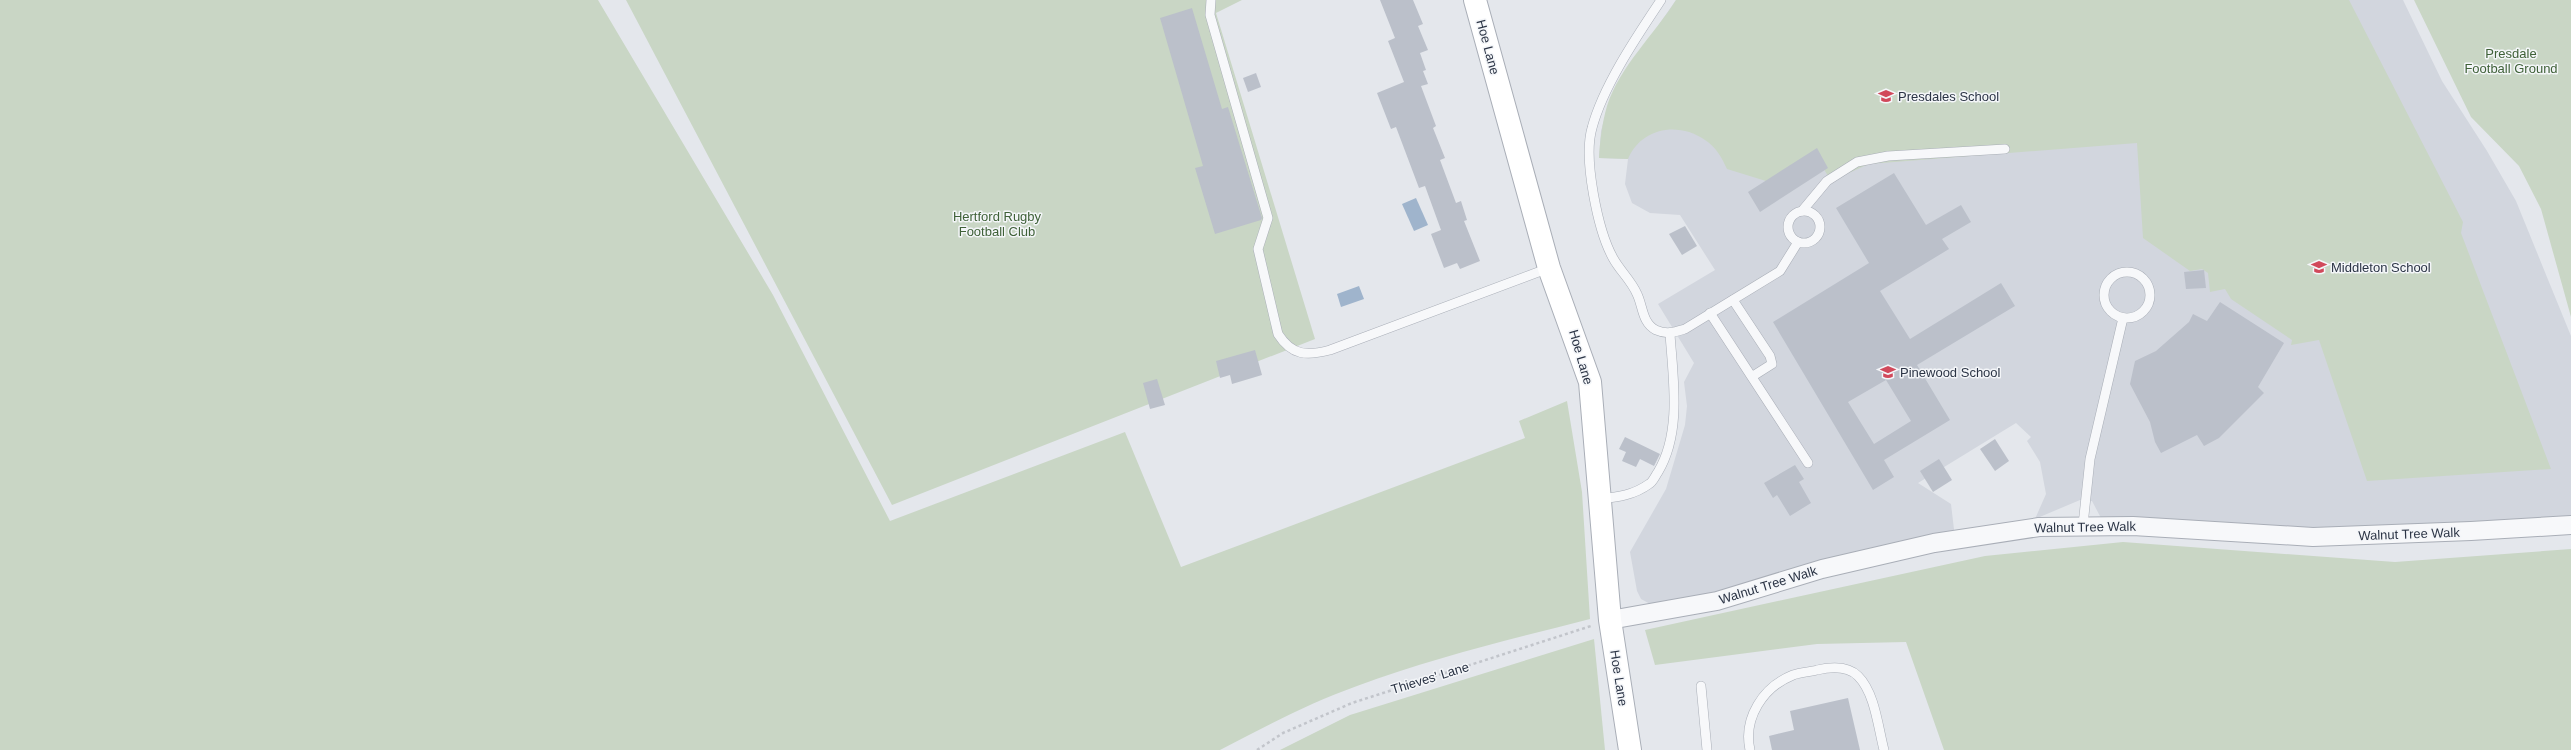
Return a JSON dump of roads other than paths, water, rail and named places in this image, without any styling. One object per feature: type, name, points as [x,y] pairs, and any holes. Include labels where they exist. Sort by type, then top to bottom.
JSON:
[{"type":"street","name":"Hoe Lane","points":[[1475,0],[1550,268],[1590,382],[1610,620],[1630,750]]},
{"type":"street","name":"Walnut Tree Walk","points":[[1610,620],[1717,601],[1822,569],[1934,543],[2017,530],[2083,525],[2313,537],[2471,531],[2571,525]]},
{"type":"lane","points":[[1212,0],[1210,15],[1268,218],[1258,249],[1278,334],[1295,352],[1303,355],[1330,350],[1550,268]]},
{"type":"lane","points":[[1661,0],[1636,38],[1613,79],[1592,129],[1590,174],[1601,223],[1613,258],[1638,295],[1642,315],[1655,330],[1670,334],[1685,328],[1780,271],[1798,242]]},
{"type":"lane","points":[[1798,242],[1791,235],[1788,225],[1793,216],[1802,212],[1827,181],[1857,162],[1888,156],[2005,149]]},
{"type":"lane","points":[[1798,242],[1813,240],[1820,226],[1812,214],[1802,212]]},
{"type":"lane","points":[[2132,272],[2139,274],[2150,287],[2149,303],[2139,315],[2123,318],[2109,309],[2104,294],[2108,283],[2116,274],[2132,272]]},
{"type":"lane","points":[[1733,300],[1770,356],[1772,364],[1753,376]]},
{"type":"lane","points":[[1710,313],[1753,376],[1808,463]]},
{"type":"lane","points":[[2083,525],[2090,459],[2123,318]]},
{"type":"lane","points":[[1600,499],[1629,495],[1651,484],[1663,463],[1671,434],[1674,405],[1670,334]]},
{"type":"lane","points":[[1750,750],[1748,739],[1751,721],[1757,704],[1764,694],[1777,683],[1794,674],[1843,668],[1858,675],[1867,690],[1884,750]]},
{"type":"lane","points":[[1701,686],[1707,750]]},
{"type":"water","points":[[1416,198],[1428,225],[1414,231],[1402,204]]},
{"type":"water","points":[[1359,286],[1364,299],[1341,307],[1337,294]]},
{"type":"place","name":"Presdales School","points":[[1886,96]]},
{"type":"place","name":"Middleton School","points":[[2319,267]]},
{"type":"place","name":"Pinewood School","points":[[1888,372]]},
{"type":"park label","name":"Presdale Football Ground","points":[[2511,60]]},
{"type":"park label","name":"Hertford Rugby Football Club","points":[[997,224]]}]
